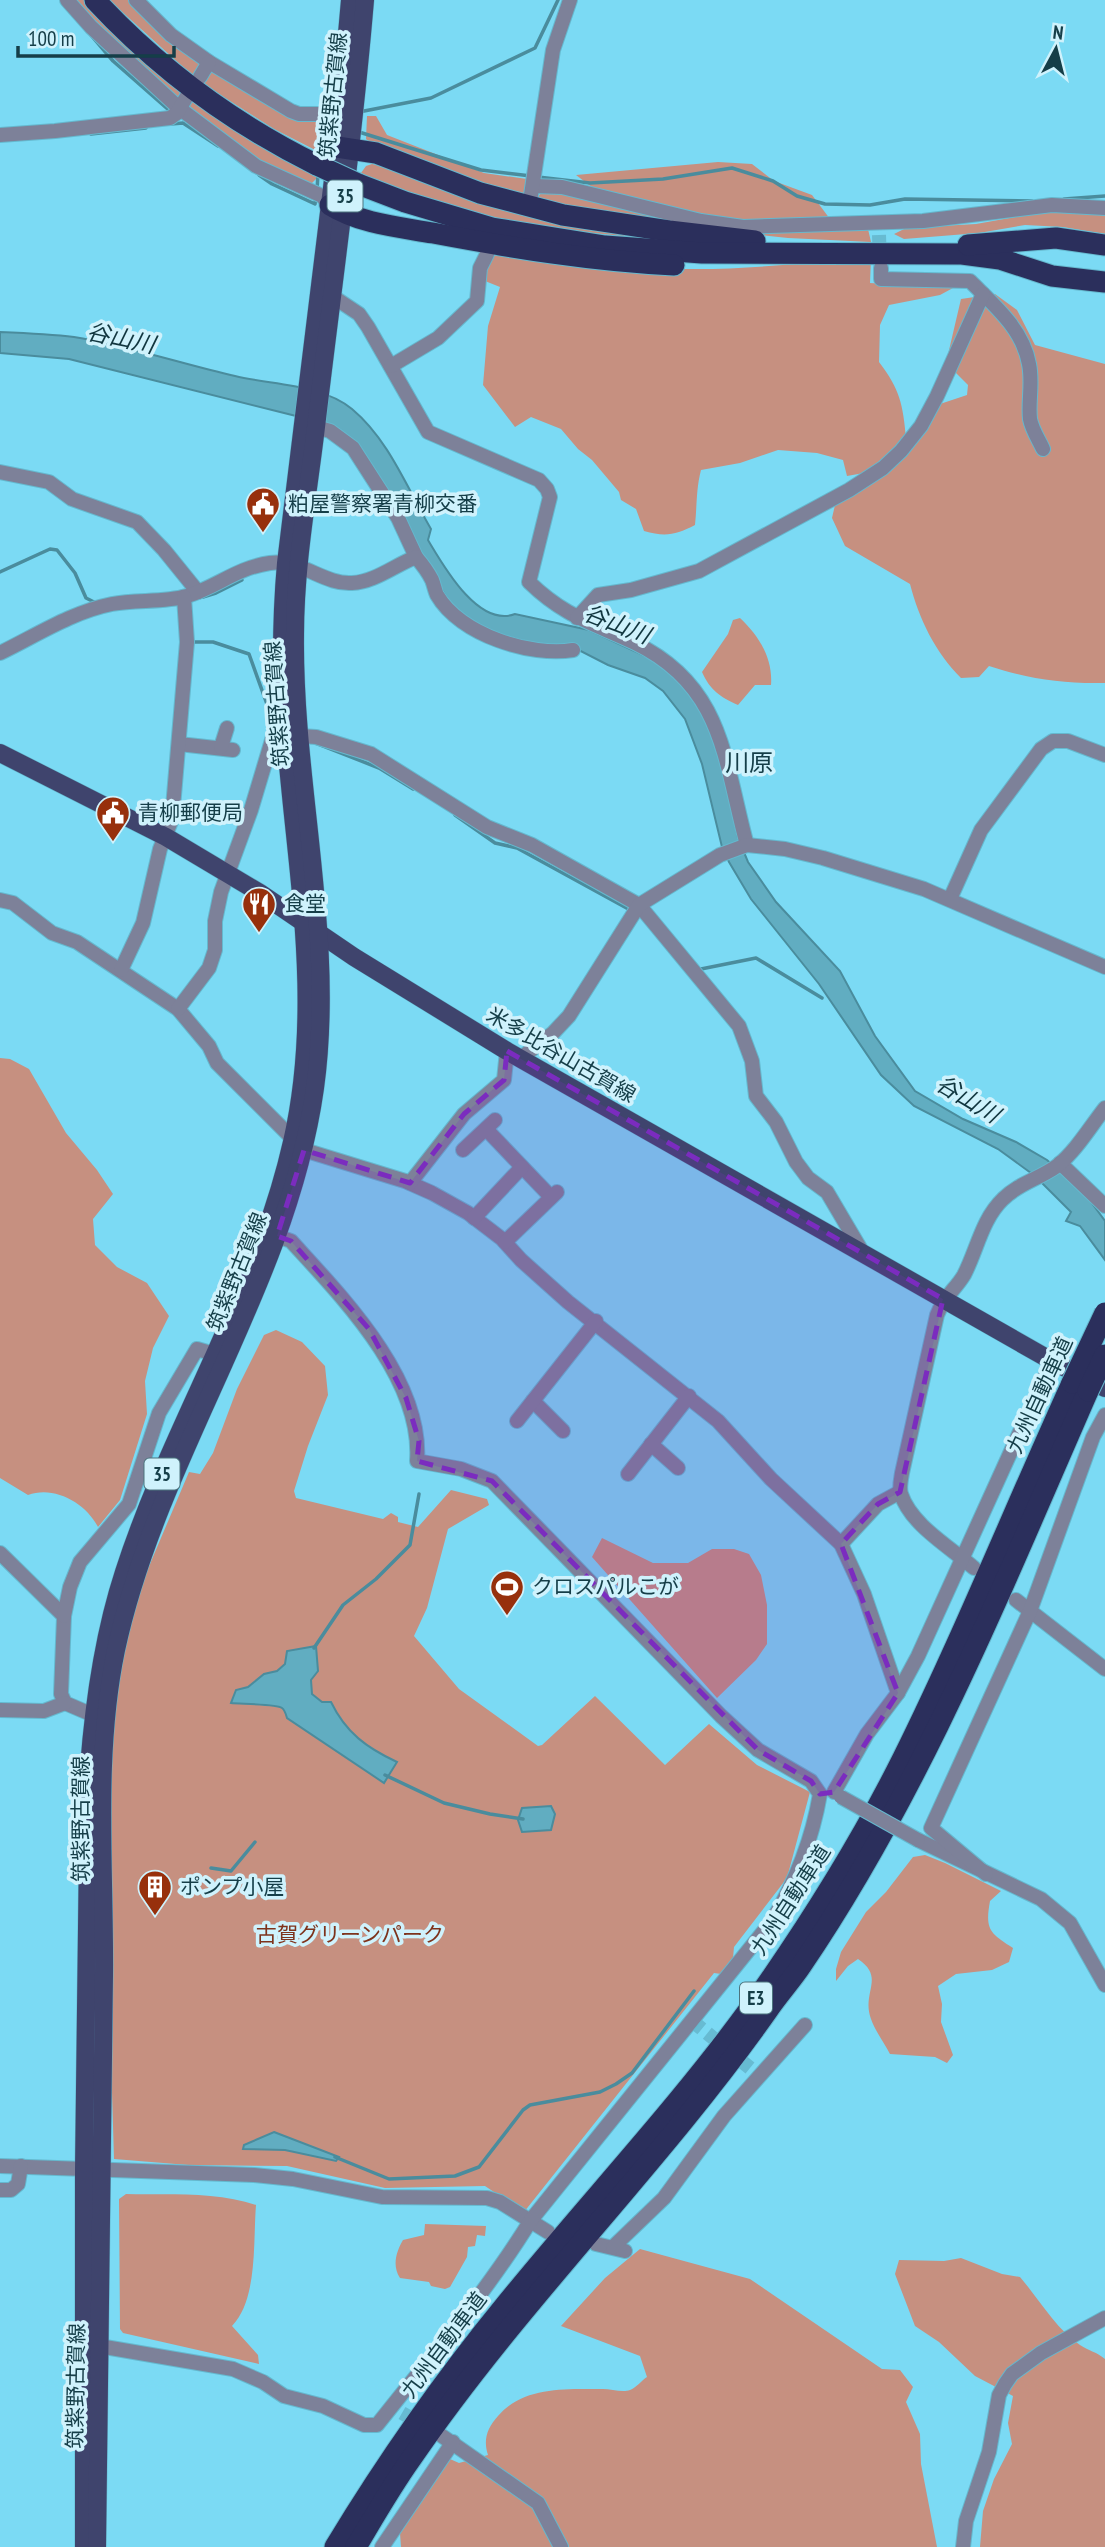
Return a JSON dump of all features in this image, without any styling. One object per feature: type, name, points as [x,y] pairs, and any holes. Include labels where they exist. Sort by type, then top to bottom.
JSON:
[{"type":"highway","points":[[95,0],[149,53],[204,98],[260,134],[405,202],[492,228],[605,246],[702,253],[961,246],[1056,238],[1105,245]]},
{"type":"highway","points":[[103,0],[176,69],[318,162]]},
{"type":"highway","points":[[344,148],[376,153],[480,193],[563,215],[803,250],[962,254],[1000,259],[1052,276],[1105,282]]},
{"type":"highway","points":[[337,209],[369,221],[590,259],[682,265],[723,264],[769,261],[803,250]]},
{"type":"highway","name":"九州自動車道","points":[[356,2547],[411,2459],[466,2385],[526,2308],[675,2134],[744,2045],[826,1928],[871,1854],[921,1760],[981,1635],[1088,1388],[1105,1313]]},
{"type":"highway","name":"九州自動車道","points":[[335,2547],[393,2454],[450,2376],[508,2302],[678,2101],[751,2006],[800,1934],[848,1858],[902,1760],[962,1633],[1105,1355]]},
{"type":"main road","name":"筑紫野古賀線","points":[[344,148],[340,114],[351,0]]},
{"type":"main road","name":"筑紫野古賀線","points":[[97,2547],[99,2346],[92,2170],[104,1966],[102,1770],[106,1714],[115,1653],[139,1569],[161,1509],[290,1202],[298,1145],[308,965],[283,704],[281,627],[312,422],[344,148],[365,0]]},
{"type":"main road","name":"筑紫野古賀線","points":[[314,390],[332,296],[337,209]]},
{"type":"main road","name":"筑紫野古賀線","points":[[84,2547],[92,2170],[89,1768],[93,1715],[104,1646],[124,1569],[298,1145],[319,1057],[321,979],[300,736],[292,564]]},
{"type":"main road","name":"米多比谷山古賀線","points":[[0,753],[166,837],[260,893],[354,957],[514,1055],[1052,1362],[1088,1388]]},
{"type":"main road","points":[[260,893],[282,894],[291,891],[300,878]]},
{"type":"main road","points":[[321,979],[335,962],[344,957],[354,957]]},
{"type":"street","points":[[67,0],[91,27],[256,166],[322,196],[337,209]]},
{"type":"street","points":[[136,0],[171,35],[209,62],[299,114],[340,114]]},
{"type":"street","points":[[570,0],[552,50],[532,192],[562,187],[701,221],[743,227],[879,229],[1052,205],[1093,205],[1105,208]]},
{"type":"street","points":[[200,77],[209,62]]},
{"type":"street","points":[[0,135],[170,118],[183,102]]},
{"type":"street","points":[[391,366],[438,338],[477,301],[480,268],[487,254]]},
{"type":"street","points":[[881,268],[881,279],[970,281],[1013,325],[1029,362],[1030,417],[1043,449]]},
{"type":"street","points":[[577,618],[598,595],[631,590],[699,571],[849,490],[883,468],[921,426],[983,294]]},
{"type":"street","points":[[332,296],[359,314],[428,432],[539,480],[547,489],[550,497],[529,582],[577,618],[635,643],[668,661],[704,701],[728,764],[747,845]]},
{"type":"street","points":[[312,422],[330,430],[353,448],[398,518],[416,557],[431,577],[437,595],[452,613],[492,638],[527,648],[561,652],[573,650]]},
{"type":"street","points":[[0,472],[49,482],[72,499],[136,522],[164,550],[191,594],[172,819],[160,849],[143,923],[121,970]]},
{"type":"street","points":[[0,653],[77,614],[114,604],[191,594],[242,569],[273,562],[292,564],[327,579],[351,584],[371,579],[416,557]]},
{"type":"street","points":[[178,1009],[209,968],[215,950],[215,921],[221,892],[251,810],[283,704]]},
{"type":"street","points":[[179,744],[227,749],[227,728]]},
{"type":"street","points":[[300,736],[316,737],[371,754],[487,827],[532,845],[639,905],[739,1026],[752,1061],[756,1096],[776,1122],[796,1162],[808,1178],[827,1192],[863,1253]]},
{"type":"street","points":[[950,899],[981,830],[1041,750],[1053,741],[1068,741],[1105,755]]},
{"type":"street","points":[[410,1183],[464,1114],[504,1080],[514,1055],[553,1033],[569,1016],[639,905],[720,856],[747,845],[785,849],[856,867],[950,899],[1105,967]]},
{"type":"street","points":[[0,900],[13,903],[52,933],[77,942],[178,1009],[209,1046],[217,1063],[298,1145],[410,1183],[474,1218],[505,1242],[568,1302],[596,1321],[718,1421],[772,1479],[841,1544],[864,1594],[898,1693]]},
{"type":"street","points":[[974,1568],[920,1522],[900,1492],[901,1472],[937,1315],[943,1299],[963,1276],[976,1241],[993,1210],[1025,1182],[1037,1180],[1059,1164],[1105,1108]]},
{"type":"street","points":[[463,1150],[490,1125],[522,1167],[554,1194],[505,1242]]},
{"type":"street","points":[[1059,1164],[1105,1206]]},
{"type":"street","points":[[474,1218],[522,1167]]},
{"type":"street","points":[[277,1236],[291,1241],[369,1329],[406,1398],[419,1441],[417,1461],[461,1469],[492,1481],[721,1716],[758,1750],[832,1795],[986,1874],[1041,1899],[1070,1923],[1105,1985]]},
{"type":"street","points":[[517,1421],[596,1321]]},
{"type":"street","points":[[65,1703],[60,1686],[64,1616],[70,1587],[80,1562],[129,1504],[159,1413],[197,1349],[214,1354]]},
{"type":"street","points":[[99,2346],[233,2369],[263,2382],[284,2396],[323,2406],[370,2426],[377,2425],[397,2409],[509,2256],[531,2220],[772,1921],[790,1892],[832,1795],[867,1734],[898,1693],[918,1657],[1052,1362]]},
{"type":"street","points":[[628,1474],[689,1396]]},
{"type":"street","points":[[533,1401],[563,1431]]},
{"type":"street","points":[[986,1874],[932,1828],[1030,1611],[1094,1437],[1105,1415]]},
{"type":"street","points":[[651,1444],[678,1468]]},
{"type":"street","points":[[841,1544],[878,1504],[900,1492]]},
{"type":"street","points":[[0,1553],[64,1616]]},
{"type":"street","points":[[1016,1600],[1105,1669]]},
{"type":"street","points":[[0,1710],[44,1711],[65,1703],[93,1715]]},
{"type":"street","points":[[596,2244],[619,2249],[664,2198],[755,2072],[806,2025]]},
{"type":"street","points":[[0,2166],[254,2175],[293,2179],[382,2197],[486,2198],[500,2202],[548,2232]]},
{"type":"street","points":[[0,2190],[11,2190],[18,2184],[21,2166]]},
{"type":"street","points":[[963,2547],[967,2521],[989,2452],[999,2395],[1005,2384],[1012,2374],[1041,2353],[1105,2318]]},
{"type":"street","points":[[382,2547],[447,2439],[538,2503],[561,2547]]},
{"type":"highlighted area","points":[[507,1051],[943,1299],[900,1492],[878,1504],[841,1544],[898,1693],[834,1792],[820,1794],[811,1781],[758,1750],[492,1481],[417,1461],[419,1441],[406,1398],[369,1329],[291,1241],[277,1236],[304,1150],[410,1183],[464,1114],[504,1080]]},
{"type":"green space","points":[[72,0],[90,0],[183,93],[178,97],[169,95]]},
{"type":"green space","points":[[109,0],[129,0],[200,64],[194,77]]},
{"type":"green space","points":[[214,71],[293,116],[328,117],[323,154],[274,129],[203,84],[207,73]]},
{"type":"green space","points":[[193,92],[319,176],[310,185],[275,172],[186,107]]},
{"type":"green space","points":[[367,116],[376,116],[387,135],[484,173],[527,179],[528,189],[522,198],[373,146],[366,139]]},
{"type":"green space","points":[[718,162],[752,164],[774,181],[812,195],[830,219],[739,223],[597,191],[576,175]]},
{"type":"green space","points":[[372,164],[727,243],[587,233],[494,218],[404,192],[361,173],[366,166]]},
{"type":"green space","points":[[550,189],[695,225],[868,229],[871,242],[788,238],[683,227],[533,202],[543,191]]},
{"type":"green space","points":[[1081,205],[1105,211],[1105,234],[1063,227],[1025,225],[979,233],[904,239],[894,234],[906,228],[976,224]]},
{"type":"green space","points":[[484,253],[685,269],[755,267],[871,258],[870,283],[953,288],[940,295],[889,305],[880,325],[879,362],[892,381],[899,398],[906,438],[875,471],[847,476],[843,460],[817,453],[778,450],[740,463],[701,470],[695,525],[676,533],[658,534],[644,531],[636,509],[621,500],[619,492],[592,460],[578,449],[561,429],[531,417],[515,427],[483,385],[488,326],[500,287],[485,281]]},
{"type":"green space","points":[[995,294],[1017,310],[1035,345],[1105,364],[1105,683],[1046,680],[989,666],[979,677],[961,678],[943,657],[929,634],[910,584],[845,546],[832,518],[835,505],[905,456],[931,407],[967,395],[968,385],[946,363],[961,299]]},
{"type":"green space","points":[[740,618],[763,648],[770,666],[771,685],[755,685],[738,705],[716,692],[702,672],[728,634],[733,620]]},
{"type":"green space","points":[[0,1058],[10,1059],[29,1069],[66,1133],[113,1194],[93,1219],[95,1245],[117,1267],[147,1283],[169,1316],[153,1348],[145,1381],[147,1414],[120,1500],[98,1527],[86,1510],[68,1498],[48,1492],[28,1495],[0,1478]]},
{"type":"green space","name":"古賀グリーンパーク","points":[[276,1330],[302,1342],[325,1366],[328,1395],[294,1491],[296,1498],[383,1519],[391,1513],[398,1517],[398,1522],[418,1527],[451,1490],[487,1499],[489,1505],[448,1529],[427,1608],[414,1636],[459,1689],[538,1746],[595,1696],[665,1765],[709,1724],[757,1765],[810,1792],[787,1878],[734,1947],[733,1958],[721,1974],[714,1973],[524,2212],[485,2186],[385,2188],[287,2166],[188,2165],[114,2159],[108,1958],[108,1755],[127,1618],[189,1472],[200,1474],[213,1453],[237,1389],[264,1335]]},
{"type":"green space","points":[[602,1538],[653,1563],[688,1563],[712,1549],[734,1549],[749,1554],[761,1575],[767,1605],[767,1644],[756,1660],[717,1698],[592,1557]]},
{"type":"green space","points":[[925,1855],[1001,1891],[990,1901],[989,1924],[994,1934],[1013,1948],[1009,1962],[992,1970],[956,1974],[938,1986],[942,2004],[941,2022],[953,2055],[947,2063],[935,2057],[890,2054],[871,2019],[870,1973],[858,1959],[848,1966],[836,1981],[841,1952],[866,1912],[886,1892],[913,1857]]},
{"type":"green space","points":[[126,2194],[208,2196],[256,2205],[250,2286],[240,2315],[232,2326],[258,2355],[259,2364],[123,2333],[120,2329],[119,2199]]},
{"type":"green space","points":[[425,2224],[486,2226],[485,2236],[477,2235],[475,2246],[468,2247],[467,2257],[450,2287],[445,2289],[431,2286],[429,2282],[400,2278],[396,2269],[398,2249],[403,2240],[424,2235]]},
{"type":"green space","points":[[640,2249],[750,2279],[882,2369],[900,2370],[913,2387],[906,2402],[920,2434],[921,2464],[937,2547],[401,2547],[400,2533],[445,2461],[450,2459],[459,2463],[488,2455],[486,2439],[489,2430],[508,2406],[520,2399],[546,2391],[627,2391],[647,2377],[640,2356],[561,2326],[605,2278]]},
{"type":"green space","points":[[961,2258],[1002,2274],[1020,2277],[1063,2331],[1080,2345],[1105,2359],[1105,2547],[980,2547],[983,2511],[994,2479],[1012,2444],[1008,2423],[1013,2396],[975,2376],[939,2342],[915,2326],[895,2274],[899,2260],[944,2261]]},
{"type":"water","points":[[0,332],[56,335],[95,341],[235,376],[296,386],[340,401],[352,409],[377,435],[431,529],[428,540],[452,578],[475,603],[488,612],[501,616],[515,614],[589,630],[667,666],[697,701],[719,746],[738,838],[748,862],[776,902],[840,971],[875,1036],[915,1091],[963,1119],[1016,1142],[1047,1160],[1083,1191],[1105,1221],[1105,1260],[1080,1226],[1066,1221],[1071,1212],[1035,1176],[998,1149],[914,1106],[881,1075],[819,984],[751,899],[729,862],[722,847],[702,764],[685,719],[663,691],[645,678],[608,665],[571,646],[550,648],[482,630],[451,605],[372,470],[304,418],[69,359],[0,353]]},
{"type":"water","points":[[316,1646],[318,1671],[311,1680],[312,1694],[322,1702],[331,1702],[343,1722],[358,1738],[397,1762],[384,1783],[287,1718],[282,1708],[231,1703],[236,1690],[248,1687],[264,1674],[277,1671],[285,1664],[287,1651]]},
{"type":"water","points":[[551,1806],[555,1814],[551,1830],[522,1832],[518,1820],[522,1808]]},
{"type":"water","points":[[274,2132],[339,2157],[336,2161],[285,2150],[243,2149],[244,2145]]},
{"type":"waterway","points":[[359,112],[431,98],[535,48],[558,0]]},
{"type":"waterway","points":[[91,35],[113,61],[171,112]]},
{"type":"waterway","points":[[320,159],[324,119]]},
{"type":"waterway","points":[[171,124],[183,123],[218,146]]},
{"type":"waterway","points":[[91,134],[146,128]]},
{"type":"waterway","points":[[359,132],[481,170],[531,176]]},
{"type":"waterway","points":[[538,177],[590,183],[663,179],[732,168],[773,181],[797,196],[825,204],[870,205],[905,199],[1032,201]]},
{"type":"waterway","points":[[317,190],[318,174]]},
{"type":"waterway","points":[[259,175],[315,204],[316,198]]},
{"type":"waterway","points":[[1064,199],[1105,196]]},
{"type":"waterway","points":[[0,572],[50,549],[57,550],[75,573],[86,598],[96,603]]},
{"type":"waterway","points":[[203,597],[242,580]]},
{"type":"waterway","points":[[194,642],[213,642],[249,654],[268,707],[276,714]]},
{"type":"waterway","points":[[313,742],[379,768],[413,789]]},
{"type":"waterway","points":[[455,815],[495,843],[517,848],[632,911]]},
{"type":"waterway","points":[[696,970],[756,958],[822,998]]},
{"type":"waterway","points":[[314,1648],[343,1605],[376,1579],[410,1545],[419,1494]]},
{"type":"waterway","points":[[385,1775],[444,1803],[523,1819]]},
{"type":"waterway","points":[[211,1868],[231,1871],[255,1842]]},
{"type":"waterway","points":[[335,2157],[389,2179],[455,2176],[479,2167],[523,2110],[530,2105],[600,2092],[632,2073],[694,1991]]},
{"type":"tunnel","points":[[879,235],[880,262]]},
{"type":"tunnel","points":[[691,2020],[750,2068]]},
{"type":"tunnel","points":[[402,2413],[425,2426]]},
{"type":"place","name":"粕屋警察署青柳交番","points":[[263,534]]},
{"type":"place","name":"青柳郵便局","points":[[113,843]]},
{"type":"place","name":"食堂","points":[[259,934]]},
{"type":"place","name":"クロスパルこが","points":[[507,1617]]},
{"type":"place","name":"ポンプ小屋","points":[[155,1917]]},
{"type":"district","name":"川原","points":[[749,763]]},
{"type":"water label","name":"谷山川","points":[[121,338]]},
{"type":"water label","name":"谷山川","points":[[617,624]]},
{"type":"water label","name":"谷山川","points":[[968,1099]]}]
